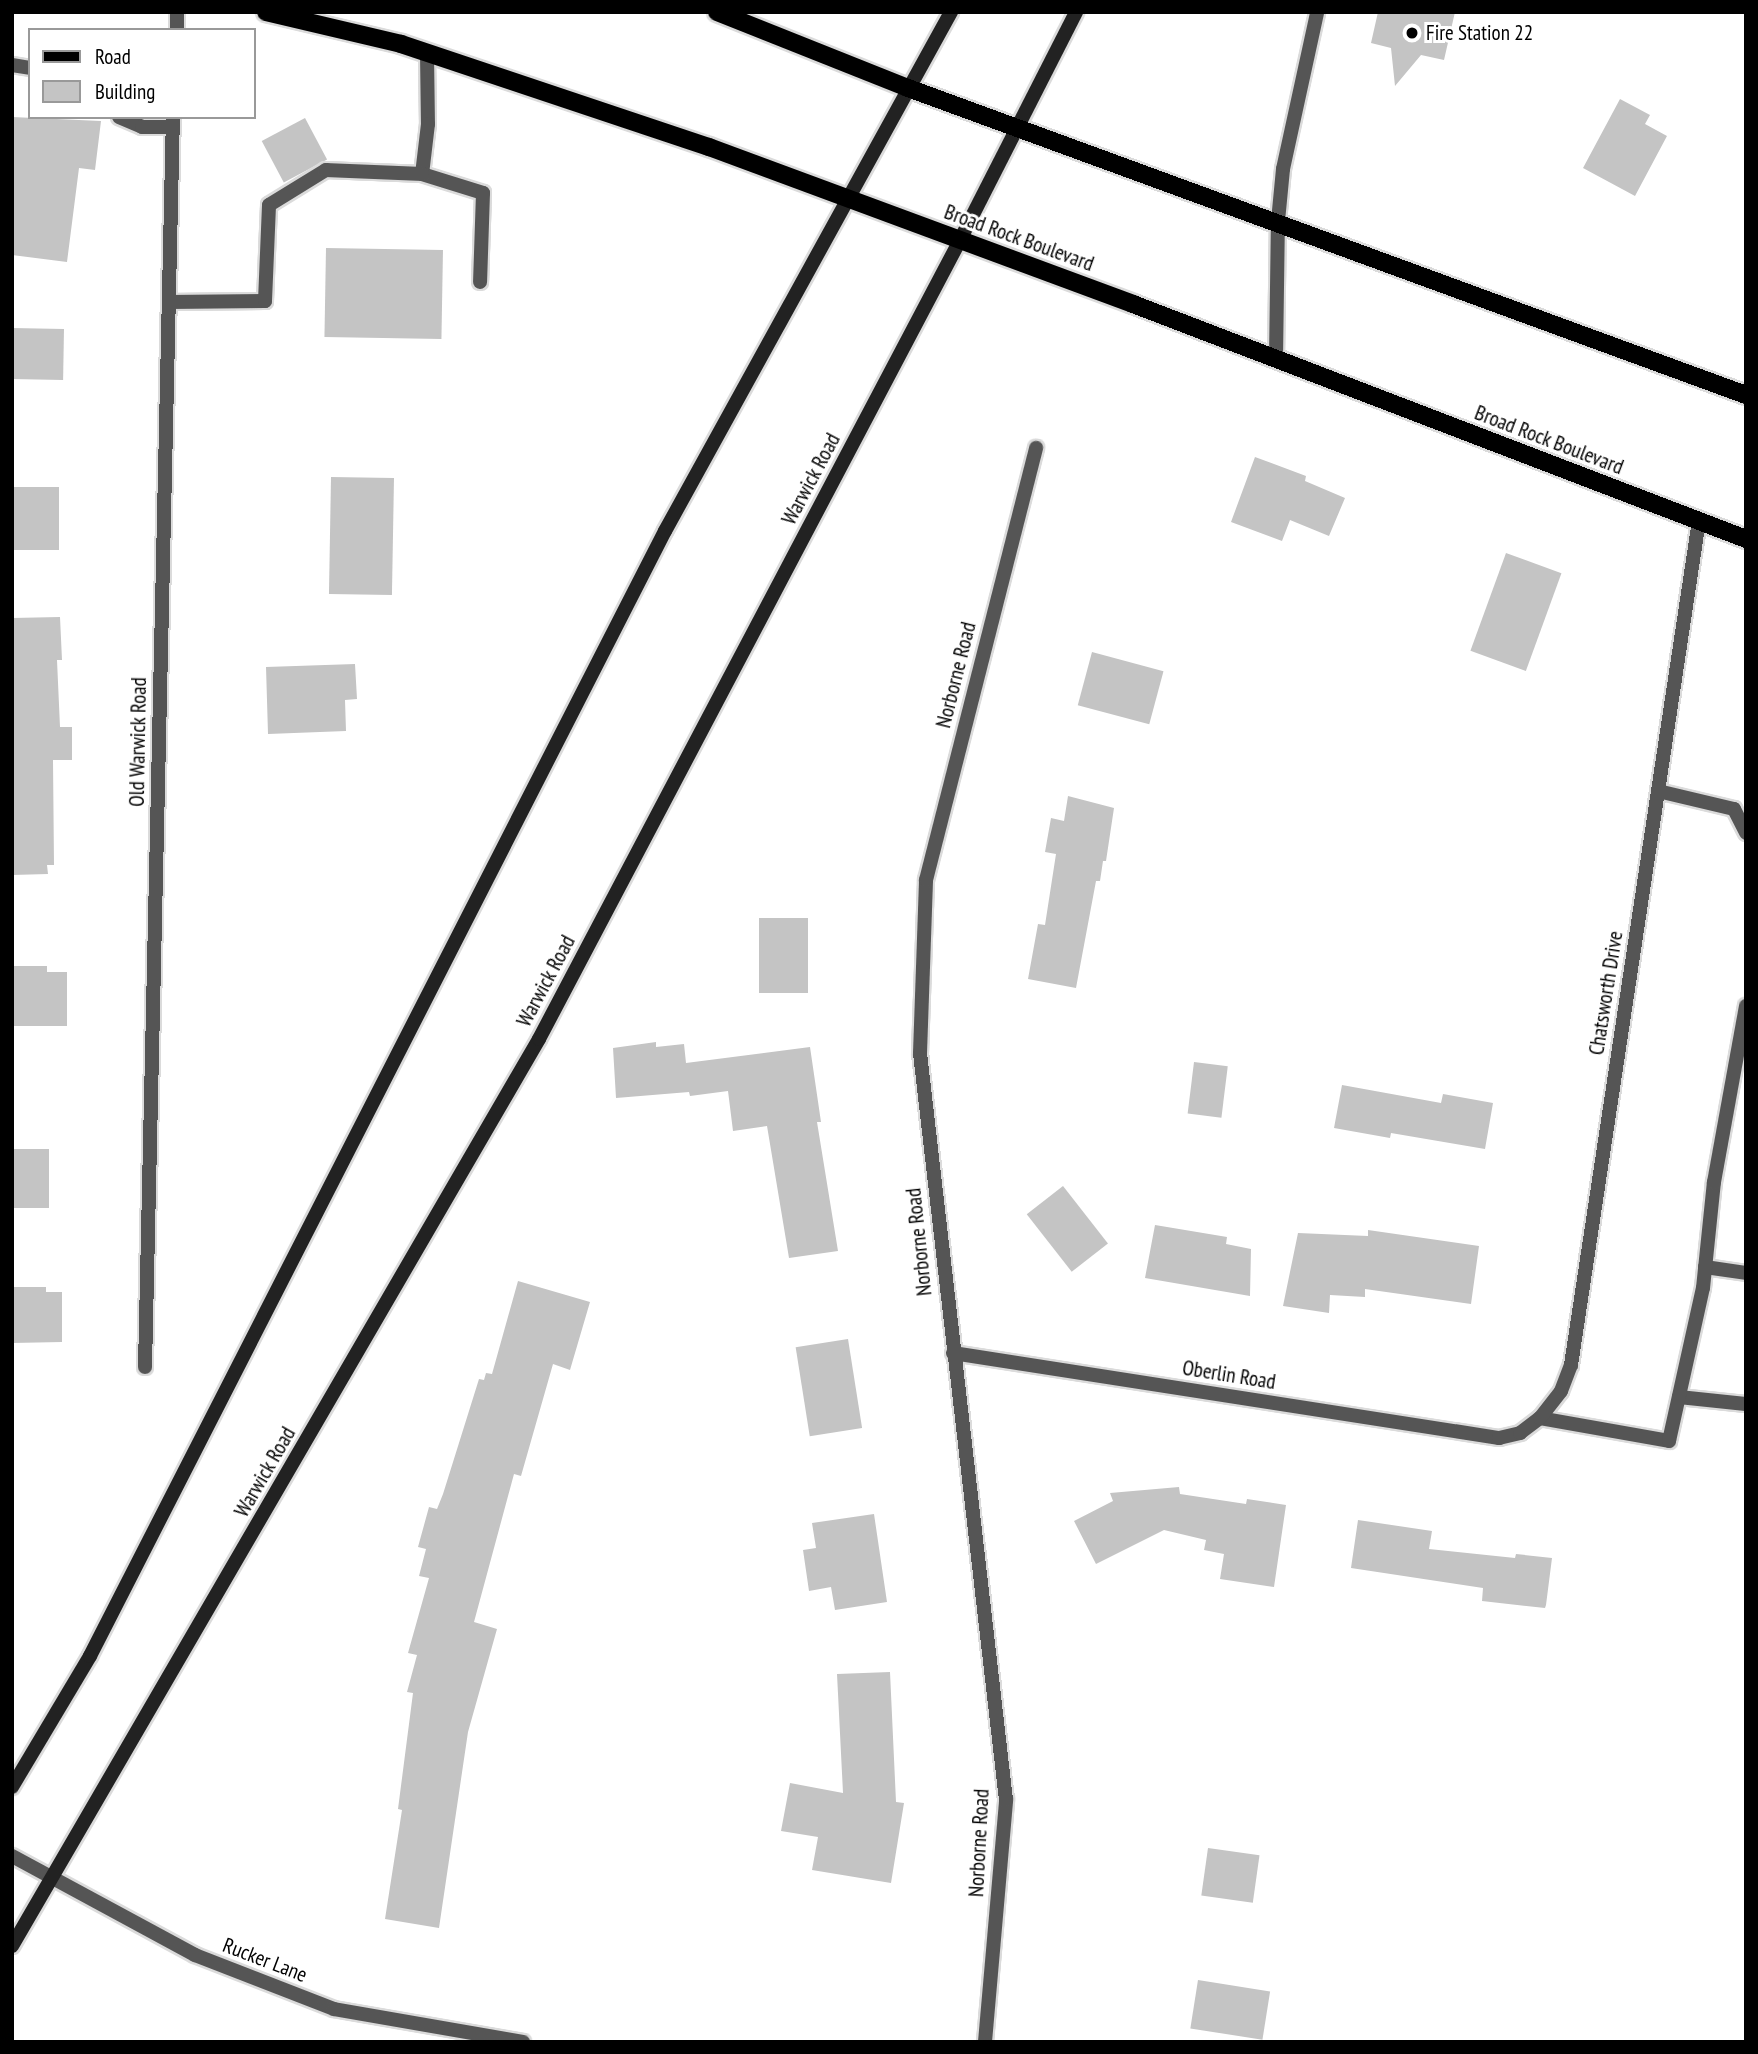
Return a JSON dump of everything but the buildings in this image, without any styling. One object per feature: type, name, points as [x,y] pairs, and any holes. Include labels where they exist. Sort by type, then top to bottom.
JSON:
[{"type":"main road","name":"Broad Rock Boulevard","points":[[267,12],[401,44],[709,147],[1746,538]]},
{"type":"main road","points":[[717,12],[908,88],[1278,221],[1746,395]]},
{"type":"main road","points":[[12,1787],[90,1656],[659,543],[950,12]]},
{"type":"main road","name":"Warwick Road","points":[[12,1946],[54,1878],[539,1040],[960,240],[1076,12]]},
{"type":"street","points":[[1276,359],[1278,221],[1283,170],[1317,13]]},
{"type":"street","points":[[422,174],[428,124],[427,54]]},
{"type":"street","points":[[124,119],[142,127],[173,122]]},
{"type":"street","name":"Old Warwick Road","points":[[145,1367],[173,122]]},
{"type":"street","points":[[169,302],[265,301],[270,205],[326,170],[422,174],[483,193],[480,282]]},
{"type":"street","name":"Norborne Road","points":[[985,2042],[1006,1800],[920,1053],[926,880],[1036,448]]},
{"type":"street","name":"Chatsworth Drive","points":[[1499,1438],[1520,1433],[1540,1418],[1560,1391],[1571,1365],[1699,521]]},
{"type":"street","points":[[1658,790],[1734,809],[1746,833]]},
{"type":"street","points":[[1540,1418],[1670,1441],[1705,1267],[1714,1182],[1746,1006]]},
{"type":"street","points":[[1705,1267],[1746,1273]]},
{"type":"street","name":"Oberlin Road","points":[[953,1353],[1499,1438]]},
{"type":"street","points":[[1679,1397],[1746,1404]]},
{"type":"street","name":"Rucker Lane","points":[[12,1856],[195,1955],[334,2009],[523,2042]]},
{"type":"place","name":"Fire Station 22","points":[[1412,33]]}]
